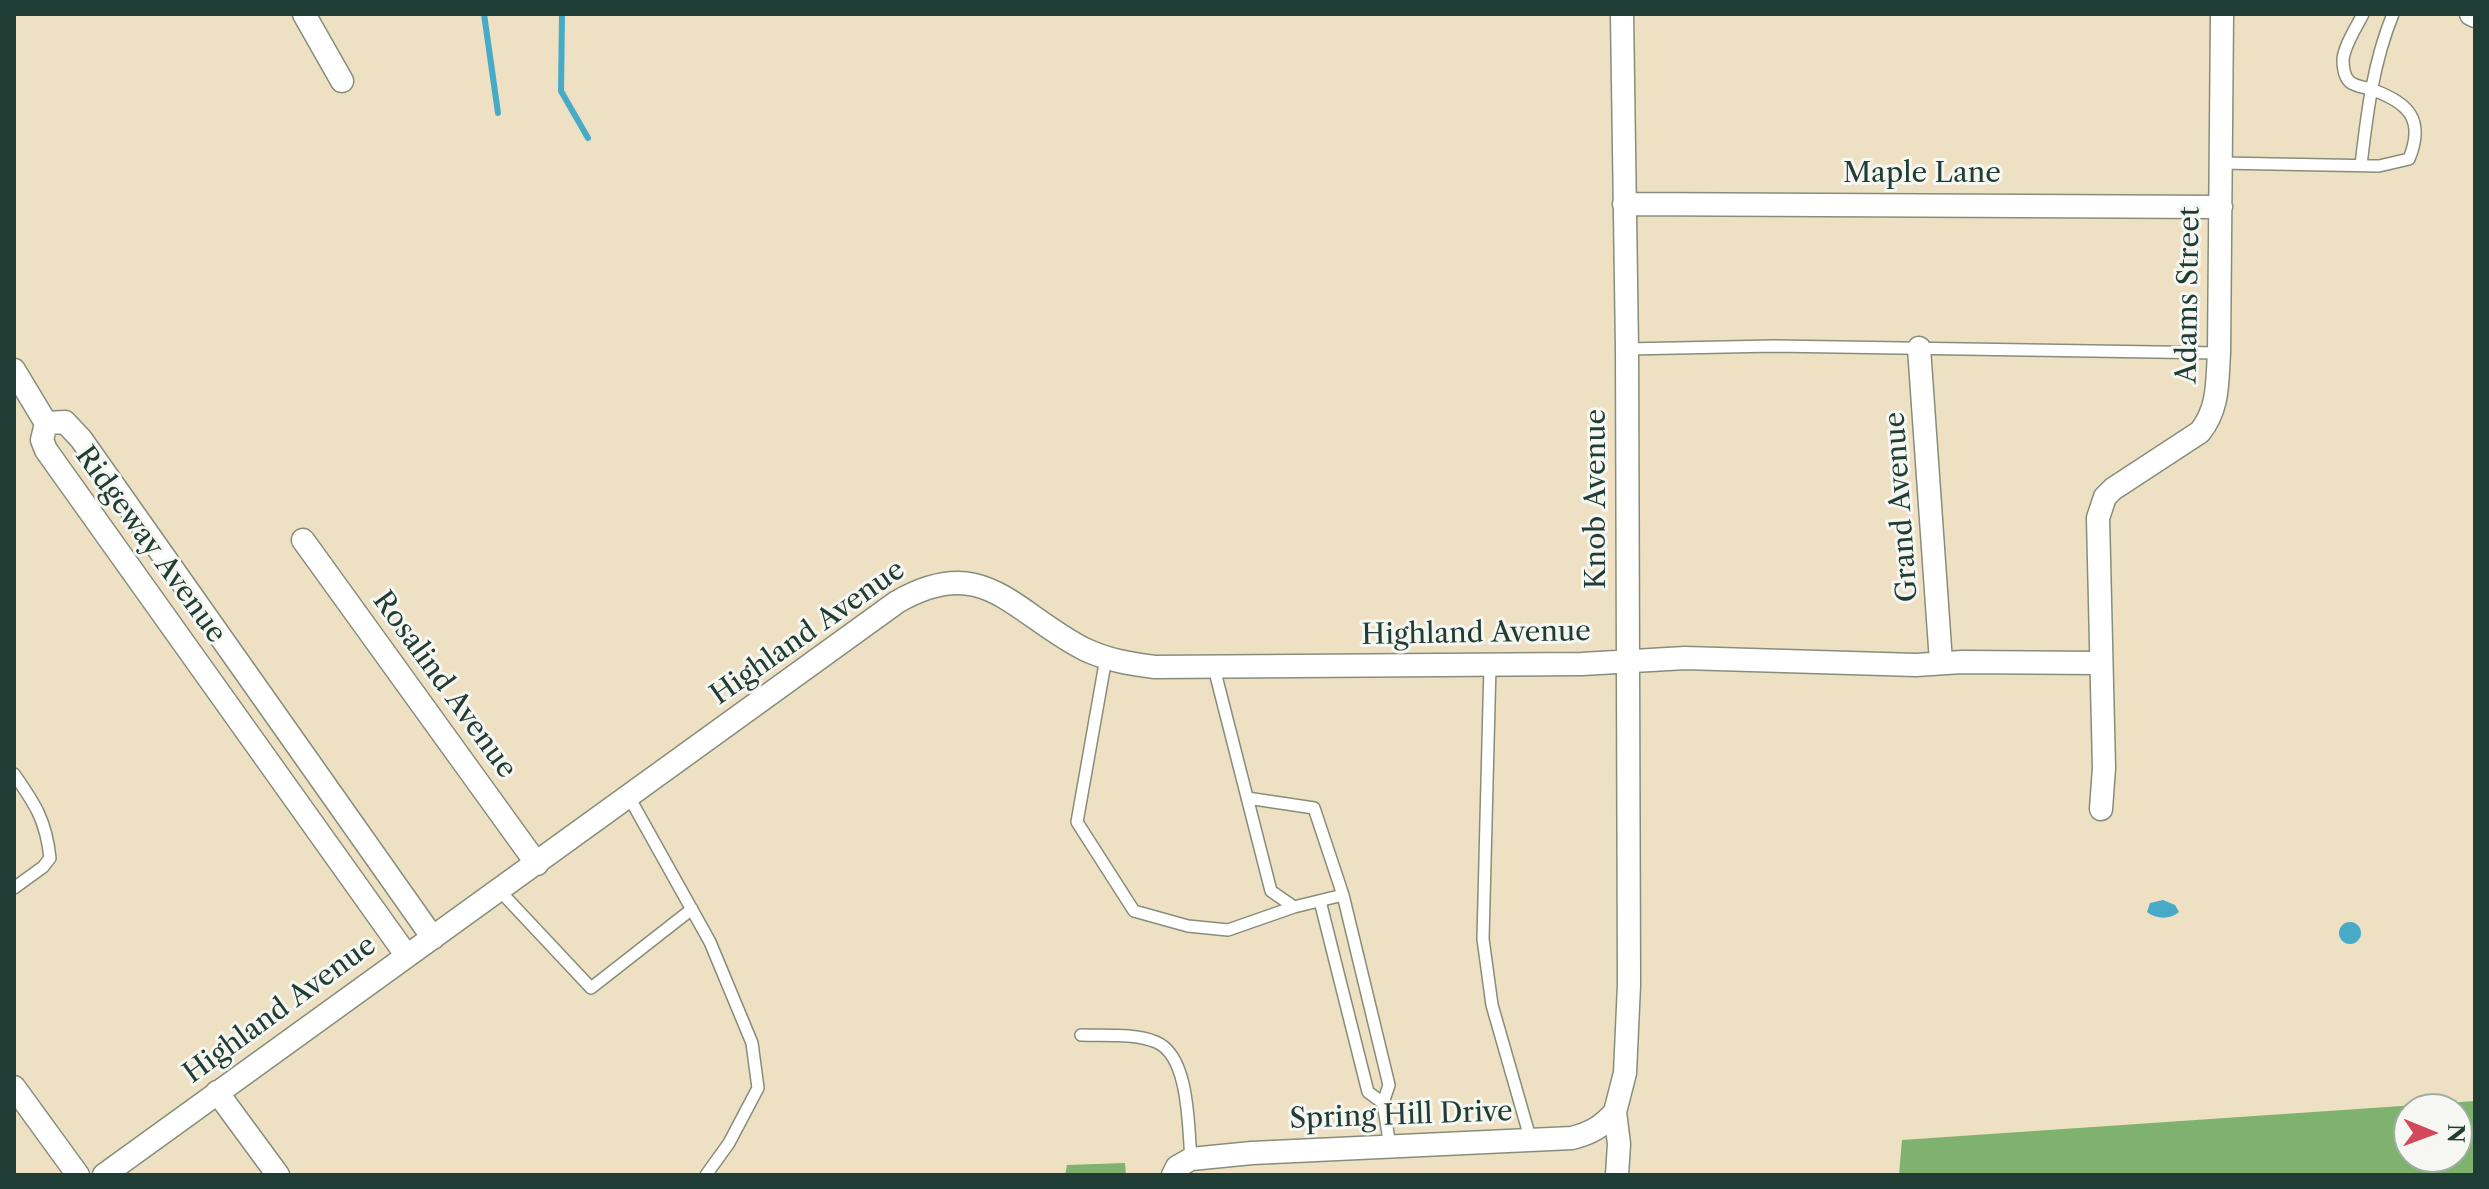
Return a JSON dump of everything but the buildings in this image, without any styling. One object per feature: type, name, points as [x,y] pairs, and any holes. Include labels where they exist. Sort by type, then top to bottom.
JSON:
[{"type":"street","points":[[304,14],[342,81]]},
{"type":"street","name":"Knob Avenue","points":[[1617,1175],[1619,1144],[1615,1112],[1621,1094],[1627,1046],[1627,349],[1622,14]]},
{"type":"street","name":"Adams Street","points":[[2101,809],[2104,768],[2099,663],[2098,518],[2105,497],[2132,476],[2187,442],[2202,429],[2216,405],[2222,14]]},
{"type":"street","name":"Maple Lane","points":[[1624,204],[2221,207]]},
{"type":"street","name":"Grand Avenue","points":[[1919,348],[1941,662]]},
{"type":"street","points":[[14,370],[46,423]]},
{"type":"street","name":"Ridgeway Avenue","points":[[407,956],[48,453],[42,440],[46,423],[65,422],[81,439],[433,938]]},
{"type":"street","name":"Rosalind Avenue","points":[[303,540],[537,864]]},
{"type":"street","name":"Highland Avenue","points":[[104,1175],[897,602],[918,589],[938,583],[978,585],[1082,648],[1106,658],[1155,667],[1582,664],[1699,658],[1916,665],[1941,662],[2099,663]]},
{"type":"street","points":[[14,1087],[78,1175]]},
{"type":"street","points":[[217,1092],[278,1175]]},
{"type":"street","name":"Spring Hill Drive","points":[[1182,1166],[1252,1153],[1531,1141],[1589,1134],[1615,1112]]},
{"type":"lane","points":[[2221,163],[2361,165],[2396,164],[2409,159],[2416,141],[2416,127],[2407,108],[2401,102],[2370,88],[2354,85],[2347,80],[2343,69],[2343,55],[2363,14]]},
{"type":"lane","points":[[2361,165],[2370,88],[2393,14]]},
{"type":"lane","points":[[1627,349],[1774,346],[2219,353]]},
{"type":"lane","points":[[1106,658],[1077,822],[1134,911],[1188,926],[1228,930],[1294,907],[1343,895]]},
{"type":"lane","points":[[1490,665],[1483,939],[1492,1005],[1531,1141]]},
{"type":"lane","points":[[1214,668],[1271,891],[1294,907]]},
{"type":"lane","points":[[14,774],[41,814],[50,858],[43,867],[14,888]]},
{"type":"lane","points":[[629,797],[710,942],[752,1043],[758,1088],[729,1143],[706,1175]]},
{"type":"lane","points":[[1247,798],[1314,808],[1343,895],[1389,1085],[1383,1103],[1390,1146]]},
{"type":"lane","points":[[499,890],[591,988],[692,909]]},
{"type":"lane","points":[[1320,901],[1368,1092],[1383,1103]]},
{"type":"lane","points":[[1081,1035],[1142,1038],[1160,1043],[1170,1053],[1185,1091],[1182,1166]]},
{"type":"green space","points":[[2475,1101],[2475,1175],[1899,1175],[1902,1140],[2393,1107],[2393,1173],[2473,1173]]},
{"type":"green space","points":[[1125,1163],[1126,1175],[1065,1175],[1067,1165]]},
{"type":"water","points":[[2163,900],[2175,905],[2179,912],[2163,918],[2147,912],[2150,903]]},
{"type":"water","points":[[2346,922],[2354,922],[2361,933],[2354,944],[2346,944],[2339,937],[2339,929]]},
{"type":"waterway","points":[[484,14],[498,113]]},
{"type":"waterway","points":[[562,14],[561,91],[588,138]]}]
